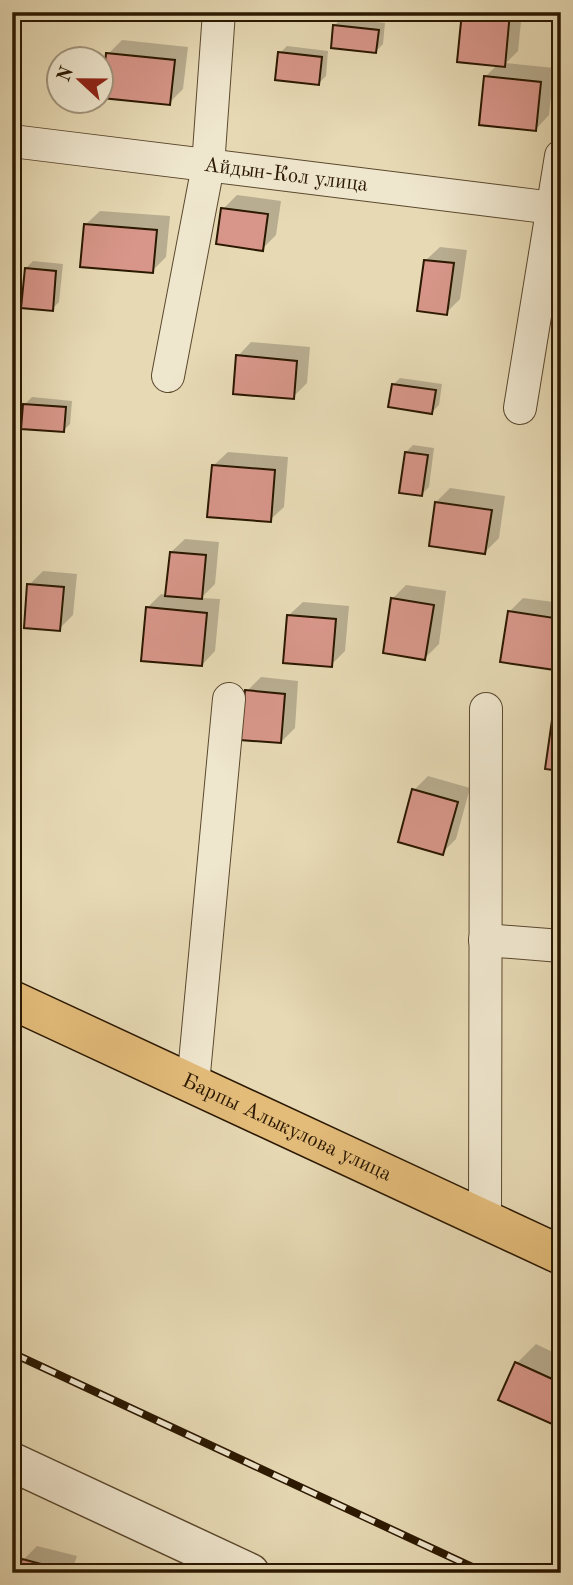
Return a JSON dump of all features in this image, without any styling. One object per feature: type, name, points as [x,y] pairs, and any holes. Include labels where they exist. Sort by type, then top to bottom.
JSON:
[{"type":"main road","name":"Барпы Алыкулова улица","points":[[12,1000],[561,1255]]},
{"type":"street","points":[[168,376],[208,166],[219,12]]},
{"type":"street","name":"Айдын-Кол улица","points":[[12,141],[557,209]]},
{"type":"street","points":[[520,408],[557,209],[561,156]]},
{"type":"street","points":[[193,1084],[229,699]]},
{"type":"street","points":[[485,1219],[486,709]]},
{"type":"street","points":[[485,940],[561,946]]},
{"type":"street","points":[[12,1462],[250,1573]]},
{"type":"building","points":[[462,12],[510,12],[505,67],[457,62]]},
{"type":"building","points":[[333,25],[379,30],[376,53],[331,48]]},
{"type":"building","points":[[278,52],[322,57],[319,85],[275,80]]},
{"type":"building","points":[[116,54],[175,60],[170,105],[116,99]]},
{"type":"building","points":[[484,76],[541,82],[536,131],[479,125]]},
{"type":"building","points":[[221,208],[268,214],[263,251],[216,244]]},
{"type":"building","points":[[84,224],[157,230],[153,273],[80,267]]},
{"type":"building","points":[[424,260],[454,263],[447,315],[417,311]]},
{"type":"building","points":[[25,268],[56,271],[53,311],[21,308]]},
{"type":"building","points":[[236,355],[297,361],[294,399],[233,394]]},
{"type":"building","points":[[392,384],[436,390],[432,414],[388,407]]},
{"type":"building","points":[[23,404],[66,407],[64,432],[21,429]]},
{"type":"building","points":[[405,452],[428,455],[422,496],[399,493]]},
{"type":"building","points":[[212,465],[275,470],[271,522],[207,517]]},
{"type":"building","points":[[435,502],[492,510],[485,554],[429,546]]},
{"type":"building","points":[[170,552],[206,555],[202,599],[165,596]]},
{"type":"building","points":[[27,584],[64,587],[60,631],[24,628]]},
{"type":"building","points":[[391,598],[434,605],[425,660],[383,653]]},
{"type":"building","points":[[146,607],[207,613],[202,666],[141,661]]},
{"type":"building","points":[[508,611],[561,619],[555,670],[500,662]]},
{"type":"building","points":[[287,615],[336,619],[332,667],[283,663]]},
{"type":"building","points":[[245,690],[285,694],[281,743],[240,740]]},
{"type":"building","points":[[553,713],[561,714],[561,771],[545,769]]},
{"type":"building","points":[[412,789],[458,802],[443,855],[398,842]]},
{"type":"building","points":[[515,1362],[561,1383],[561,1428],[498,1400]]},
{"type":"building","points":[[22,1559],[64,1570],[63,1573],[17,1573]]},
{"type":"railway","points":[[12,1353],[485,1573]]}]
